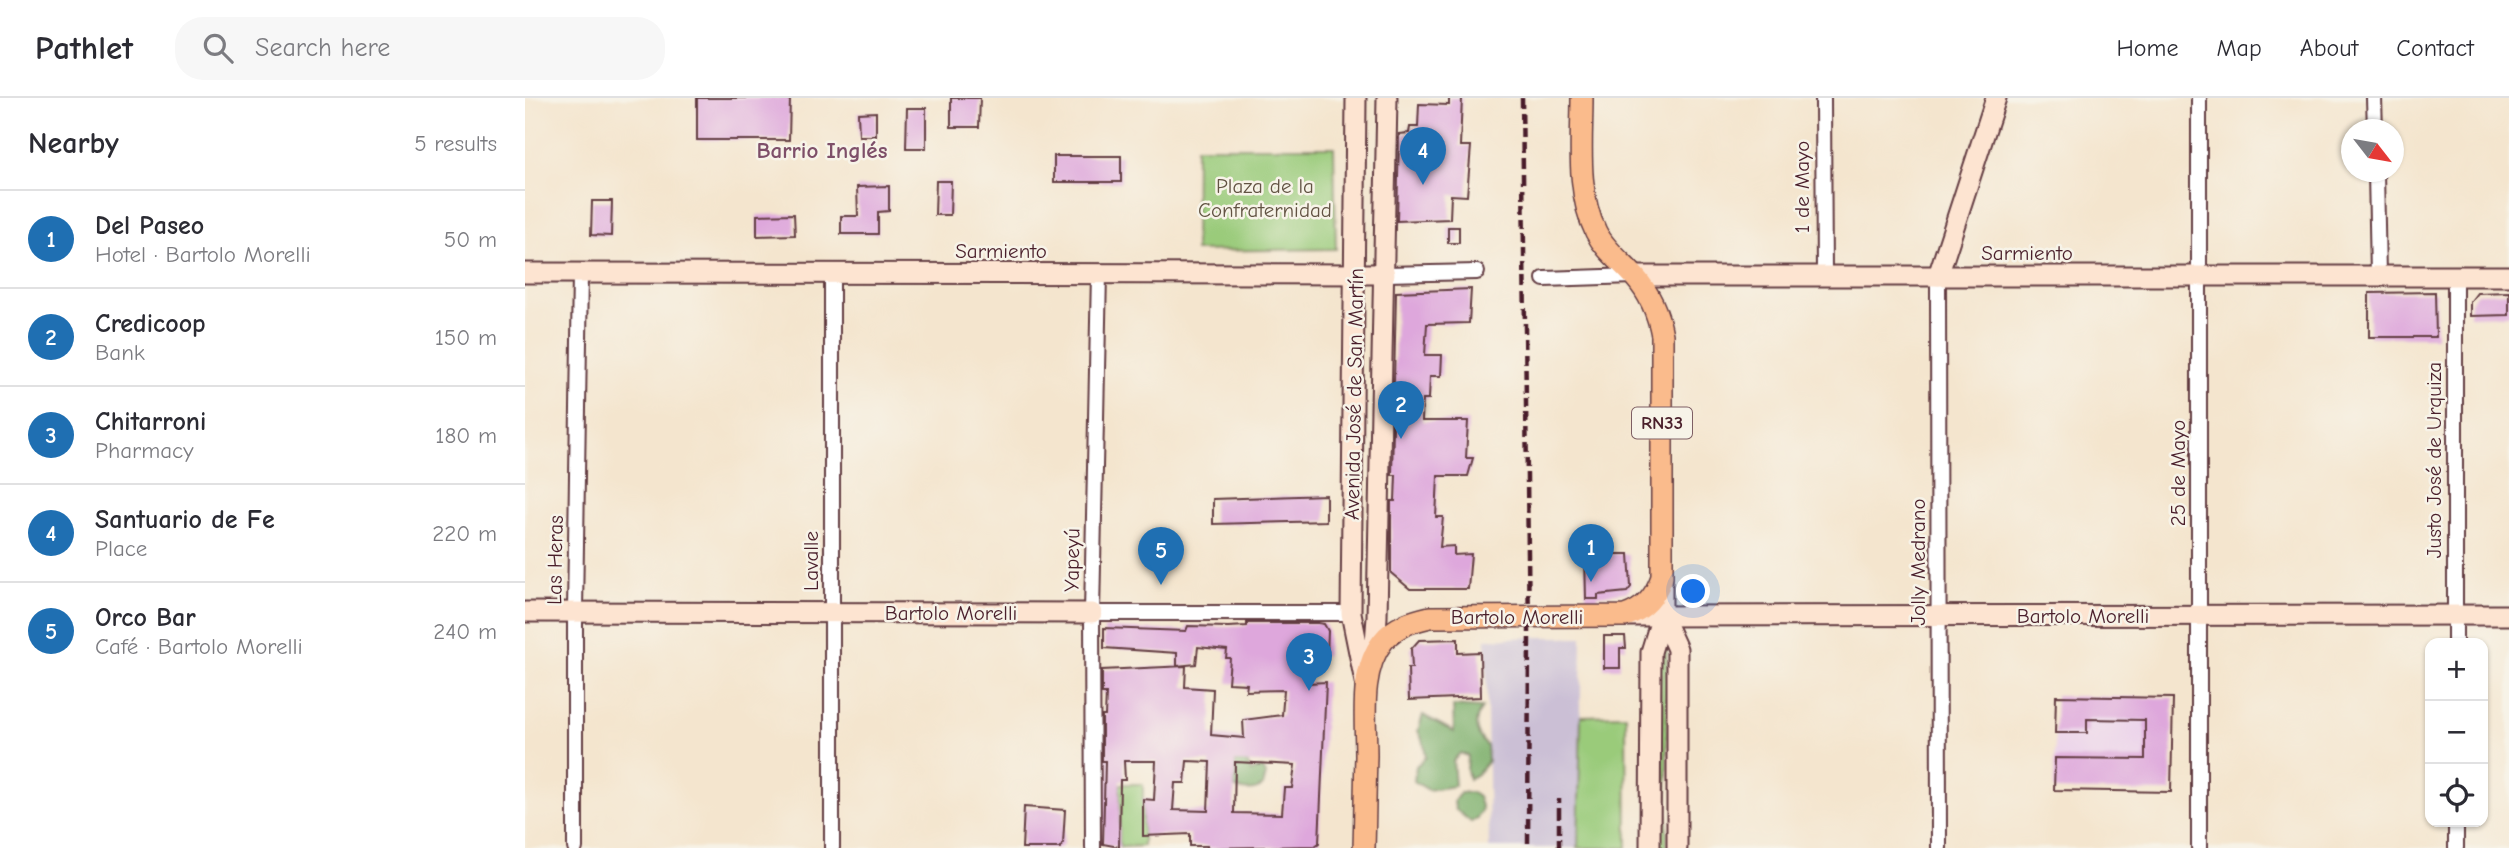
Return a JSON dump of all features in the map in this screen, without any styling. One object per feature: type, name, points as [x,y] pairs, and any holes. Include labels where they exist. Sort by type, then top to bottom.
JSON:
[{"type":"main road","name":"RN33","points":[[1582,98],[1583,185],[1588,209],[1596,232],[1607,248],[1634,276],[1652,302],[1662,335],[1662,577]]},
{"type":"main road","points":[[1625,617],[1645,606],[1662,577]]},
{"type":"main road","name":"Bartolo Morelli","points":[[1412,621],[1430,617],[1625,617]]},
{"type":"main road","points":[[1374,656],[1384,640],[1396,629],[1412,621]]},
{"type":"main road","name":"Avenida José de San Martín","points":[[1364,848],[1367,689],[1374,656]]},
{"type":"street","name":"Avenida José de San Martín","points":[[1356,98],[1351,613],[1367,689]]},
{"type":"street","name":"Avenida José de San Martín","points":[[1374,656],[1387,98]]},
{"type":"street","name":"1 de Mayo","points":[[1823,98],[1824,276]]},
{"type":"street","points":[[1938,276],[1996,98]]},
{"type":"street","name":"25 de Mayo","points":[[2199,98],[2199,848]]},
{"type":"street","points":[[2374,98],[2375,119]]},
{"type":"street","points":[[2376,182],[2378,276]]},
{"type":"street","name":"Sarmiento","points":[[525,273],[1477,272]]},
{"type":"street","name":"Las Heras","points":[[575,848],[580,273]]},
{"type":"street","name":"Lavalle","points":[[832,273],[832,848]]},
{"type":"street","name":"Yapeyú","points":[[1093,848],[1092,613],[1099,274]]},
{"type":"street","name":"Sarmiento","points":[[1544,279],[1634,276],[2509,276]]},
{"type":"street","name":"Jolly Medrano","points":[[1938,276],[1939,848]]},
{"type":"street","name":"Justo José de Urquiza","points":[[2455,276],[2455,638]]},
{"type":"street","points":[[1650,848],[1651,652],[1662,617],[1662,577]]},
{"type":"street","name":"Bartolo Morelli","points":[[525,612],[1351,613],[1412,621]]},
{"type":"street","name":"Bartolo Morelli","points":[[1625,617],[2509,615]]},
{"type":"street","points":[[1662,617],[1677,649],[1677,848]]},
{"type":"street","points":[[2456,827],[2456,848]]},
{"type":"shaded area","points":[[1582,637],[1578,848],[1489,848],[1486,639]]},
{"type":"shaded area","points":[[2056,696],[2173,698],[2171,792],[2054,790]]},
{"type":"green space","name":"Plaza de la Confraternidad","points":[[1196,147],[1334,147],[1336,249],[1195,251]]},
{"type":"green space","points":[[1661,646],[1667,650],[1667,848],[1657,848]]},
{"type":"green space","points":[[1453,706],[1482,708],[1476,723],[1480,737],[1487,746],[1488,761],[1469,779],[1468,756],[1460,753],[1453,761],[1455,786],[1428,790],[1414,781],[1416,766],[1426,757],[1424,743],[1418,731],[1423,715],[1454,732]]},
{"type":"green space","points":[[1626,715],[1627,848],[1578,848],[1581,716]]},
{"type":"green space","points":[[1235,762],[1247,762],[1251,772],[1261,768],[1266,774],[1263,786],[1249,791],[1234,787]]},
{"type":"green space","points":[[1120,784],[1143,784],[1143,846],[1119,847]]},
{"type":"green space","points":[[1471,792],[1478,797],[1482,809],[1471,822],[1455,809],[1454,801],[1460,793]]},
{"type":"building","points":[[697,98],[790,98],[789,140],[697,140]]},
{"type":"building","points":[[951,98],[980,98],[979,127],[951,127]]},
{"type":"building","points":[[1449,98],[1462,98],[1460,146],[1471,146],[1467,196],[1451,195],[1450,219],[1397,221],[1399,134],[1409,133],[1410,127],[1418,127],[1419,104],[1449,105]]},
{"type":"building","points":[[907,108],[926,108],[926,148],[906,148]]},
{"type":"building","points":[[876,112],[876,136],[859,136],[858,113]]},
{"type":"building","points":[[1054,156],[1121,156],[1121,182],[1054,182]]},
{"type":"building","points":[[936,181],[951,181],[950,215],[935,215]]},
{"type":"building","points":[[889,186],[889,211],[878,212],[878,234],[841,234],[841,216],[858,216],[857,187]]},
{"type":"building","points":[[592,201],[612,201],[611,236],[591,235]]},
{"type":"building","points":[[794,214],[795,235],[757,236],[757,215]]},
{"type":"building","points":[[1448,227],[1459,227],[1459,243],[1448,243]]},
{"type":"building","points":[[1471,289],[1469,323],[1427,324],[1425,355],[1442,355],[1441,376],[1430,376],[1429,399],[1423,399],[1422,421],[1468,421],[1466,458],[1473,458],[1468,476],[1438,476],[1436,517],[1443,517],[1440,547],[1454,546],[1454,555],[1471,554],[1468,589],[1410,589],[1391,573],[1391,501],[1395,501],[1396,475],[1392,475],[1396,292]]},
{"type":"building","points":[[2435,292],[2436,337],[2369,337],[2369,293]]},
{"type":"building","points":[[2509,292],[2509,315],[2470,316],[2470,302],[2477,293]]},
{"type":"building","points":[[1326,495],[1326,521],[1213,524],[1213,499]]},
{"type":"building","points":[[1585,554],[1629,554],[1631,587],[1627,592],[1586,599]]},
{"type":"building","points":[[1247,623],[1318,623],[1324,624],[1328,631],[1327,655],[1310,657],[1308,683],[1326,682],[1319,843],[1315,846],[1207,848],[1190,846],[1190,834],[1143,836],[1143,799],[1154,800],[1156,761],[1124,761],[1125,780],[1120,780],[1119,847],[1103,844],[1105,761],[1102,761],[1102,716],[1105,716],[1106,694],[1102,694],[1102,670],[1186,666],[1185,687],[1213,689],[1211,735],[1244,738],[1243,720],[1282,715],[1284,690],[1246,691],[1247,684],[1228,683],[1230,658],[1226,658],[1227,650],[1198,647],[1196,664],[1177,666],[1177,653],[1104,648],[1104,628],[1186,631],[1188,626],[1247,626]],"holes":[[[1187,761],[1210,762],[1208,811],[1173,810],[1175,783],[1185,783]],[[1235,762],[1295,765],[1292,788],[1284,788],[1282,814],[1234,813]]]},
{"type":"building","points":[[1604,636],[1625,636],[1626,648],[1620,648],[1620,668],[1604,668]]},
{"type":"building","points":[[1458,639],[1458,653],[1480,652],[1481,697],[1409,700],[1408,668],[1412,668],[1411,649],[1419,640]]},
{"type":"building","points":[[2056,696],[2173,698],[2171,792],[2054,790],[2055,758],[2145,759],[2145,720],[2087,719],[2087,733],[2055,733]]},
{"type":"building","points":[[1024,807],[1065,810],[1063,844],[1060,848],[1022,848]]},
{"type":"railway","points":[[1522,98],[1529,630],[1528,848]]},
{"type":"railway","points":[[1559,799],[1559,848]]},
{"type":"place","name":"Santuario de Fe","points":[[1423,185]]},
{"type":"place","name":"Credicoop","points":[[1401,439]]},
{"type":"place","name":"Del Paseo","points":[[1591,582]]},
{"type":"place","name":"Orco Bar","points":[[1161,585]]},
{"type":"place","name":"Chitarroni","points":[[1309,691]]},
{"type":"district","name":"Barrio Inglés","points":[[822,150]]}]
